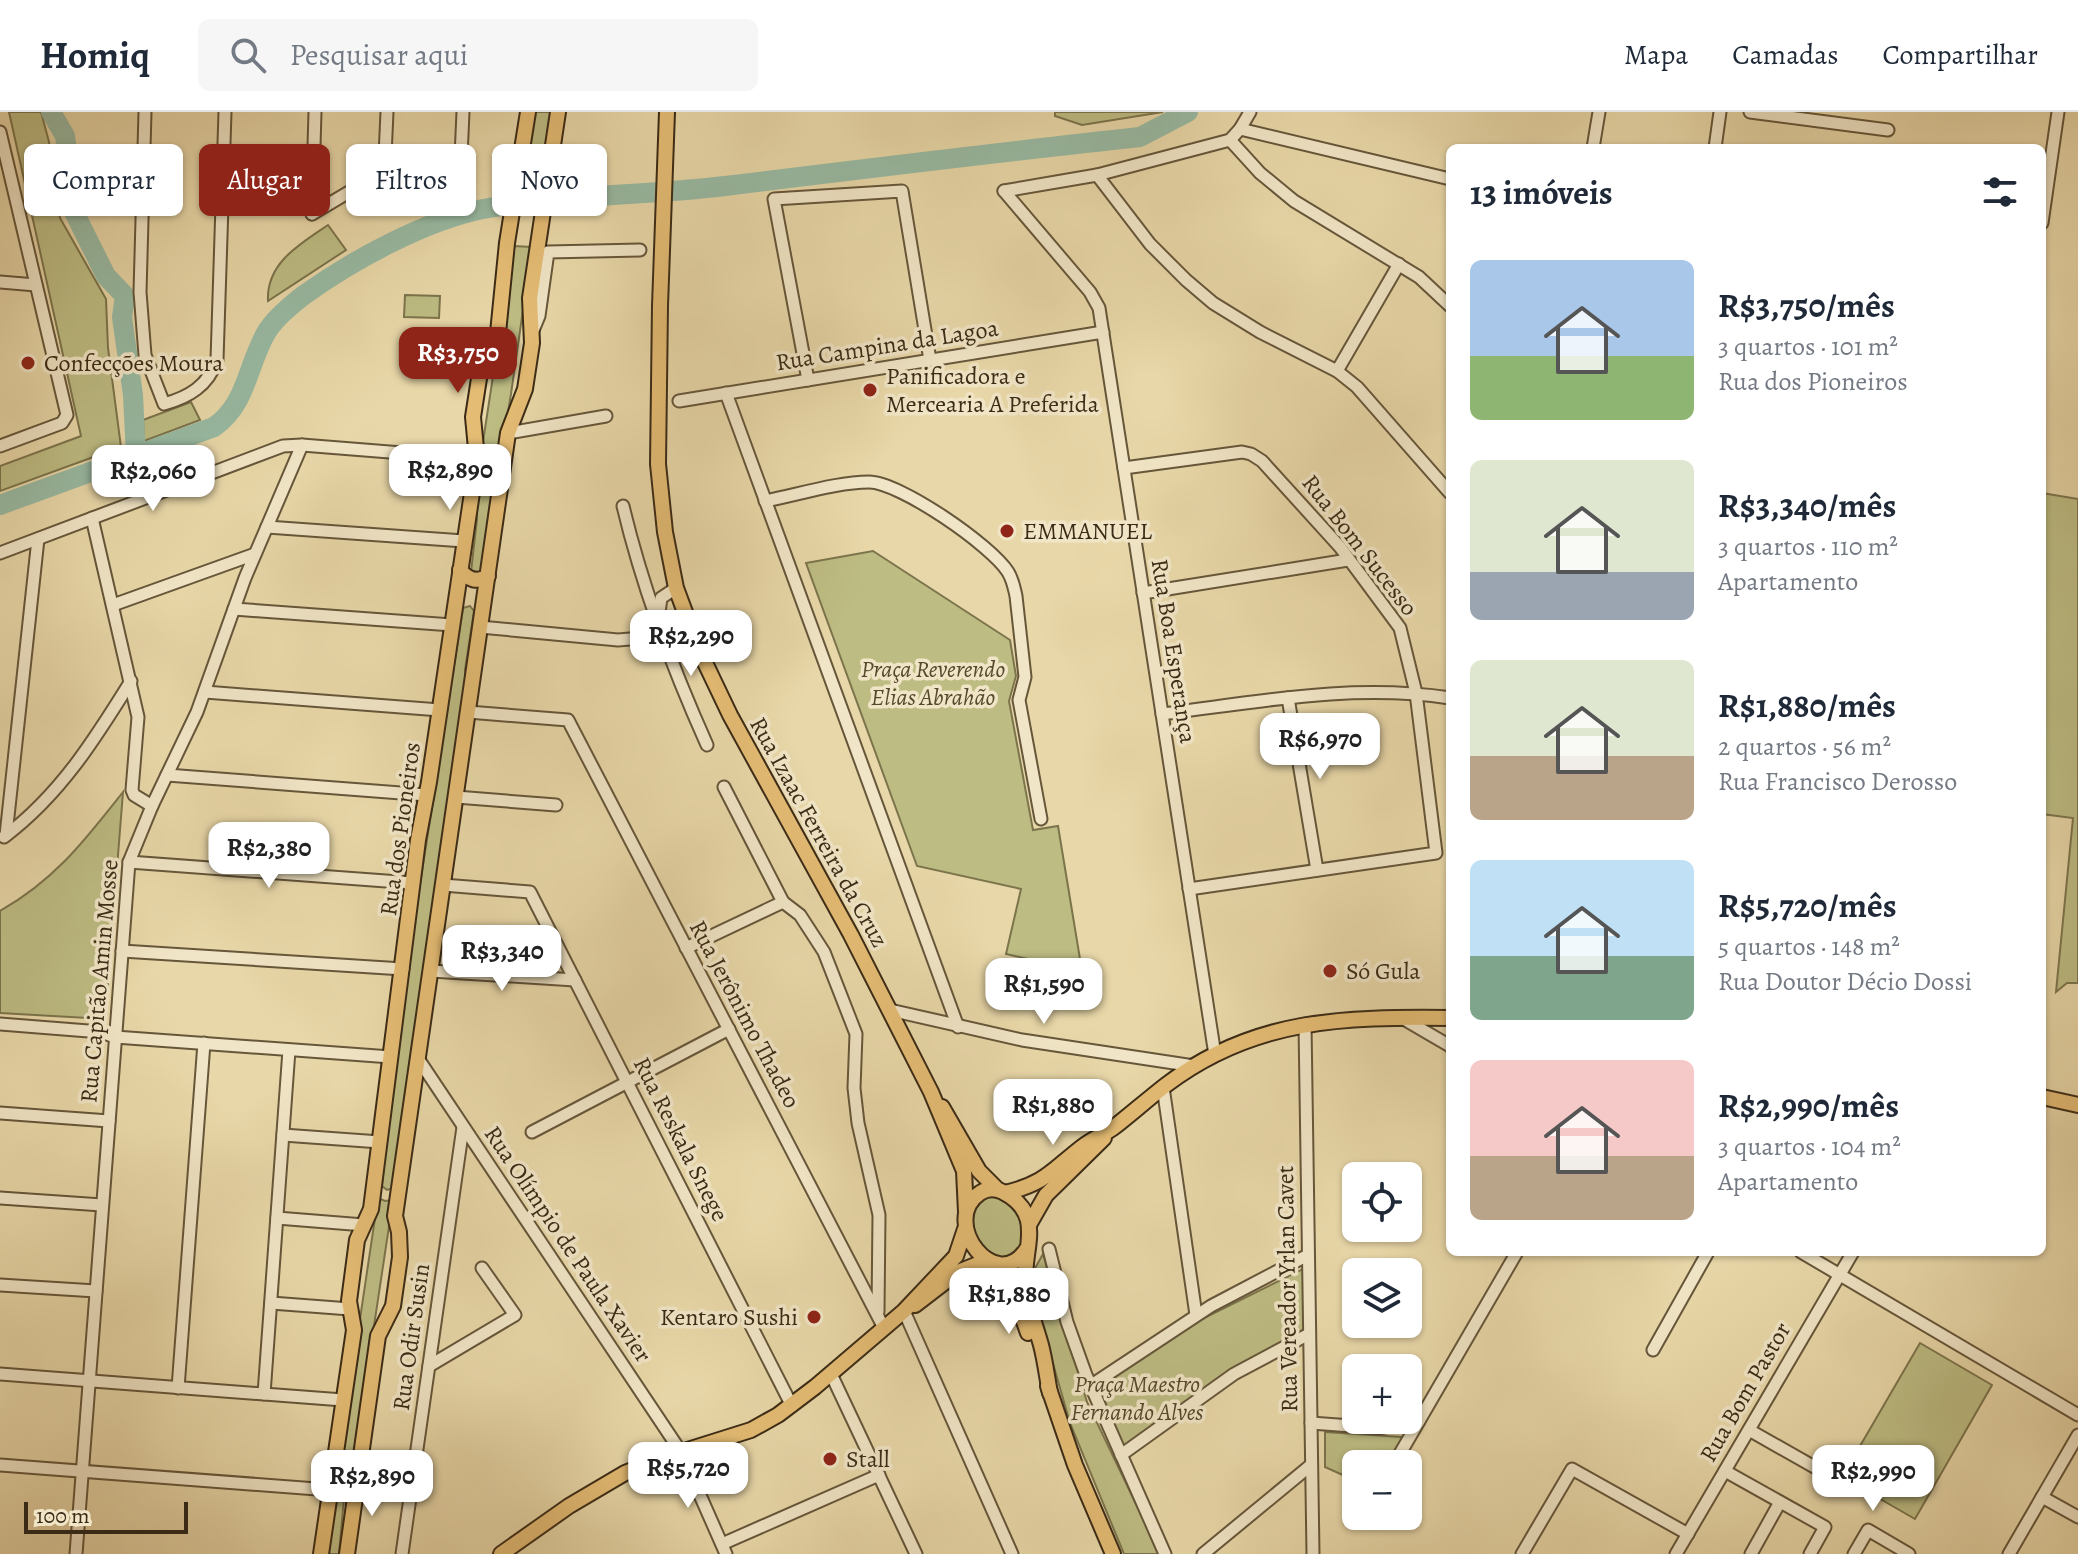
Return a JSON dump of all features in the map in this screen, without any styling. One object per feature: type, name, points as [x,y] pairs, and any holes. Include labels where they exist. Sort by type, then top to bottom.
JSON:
[{"type":"main road","name":"Rua dos Pioneiros","points":[[321,1554],[354,1330],[350,1309],[357,1240],[371,1209],[413,883],[477,459],[473,417],[480,372],[497,343],[507,243],[528,112]]},
{"type":"main road","points":[[347,1554],[378,1336],[394,1301],[400,1257],[395,1216],[508,433],[525,389],[531,334],[530,298],[543,247],[558,112]]},
{"type":"main road","name":"Rua Izaac Ferreira da Cruz","points":[[667,112],[658,464],[665,532],[676,588],[699,650],[724,703],[931,1092],[964,1171],[966,1212]]},
{"type":"main road","points":[[460,570],[475,580],[488,576]]},
{"type":"main road","points":[[455,605],[473,598],[483,610]]},
{"type":"main road","points":[[904,1311],[956,1256],[965,1229],[966,1212],[980,1192],[1001,1191],[1040,1182],[1084,1145],[1112,1129],[1194,1066],[1264,1035],[1305,1024],[1351,1018],[1446,1018]]},
{"type":"main road","name":"Rua Izaac Ferreira da Cruz","points":[[931,1092],[953,1123],[979,1171],[1001,1191]]},
{"type":"main road","points":[[2046,1098],[2078,1105]]},
{"type":"main road","points":[[1050,1393],[1042,1347],[1025,1287],[1030,1223],[1046,1195],[1091,1154],[1112,1129]]},
{"type":"main road","points":[[374,1185],[384,1193],[391,1193],[400,1187]]},
{"type":"main road","points":[[1001,1191],[1016,1200],[1030,1223]]},
{"type":"main road","points":[[965,1229],[973,1245],[1013,1289],[1075,1465],[1113,1554]]},
{"type":"main road","points":[[501,1554],[569,1506],[643,1465],[751,1430],[792,1406],[831,1374],[881,1322],[931,1295],[958,1272],[991,1262],[1003,1265],[1014,1263],[1028,1247]]},
{"type":"main road","points":[[333,1469],[343,1465],[358,1477]]},
{"type":"street","points":[[145,112],[140,292],[145,355],[164,404],[187,397],[212,376],[217,360],[225,112]]},
{"type":"street","points":[[315,112],[312,214],[346,194]]},
{"type":"street","points":[[386,144],[387,112]]},
{"type":"street","points":[[462,144],[463,112]]},
{"type":"street","points":[[1250,112],[1230,140],[1097,175],[1150,244],[1213,303],[1260,332],[1337,371],[1357,387],[1446,488]]},
{"type":"street","points":[[1594,144],[1599,112]]},
{"type":"street","points":[[1716,144],[1720,112]]},
{"type":"street","points":[[1750,112],[1888,130]]},
{"type":"street","points":[[2046,195],[2058,112]]},
{"type":"street","points":[[1240,129],[1446,178]]},
{"type":"street","points":[[0,132],[67,406],[67,415],[62,423],[0,446]]},
{"type":"street","points":[[1230,140],[1260,173],[1294,201],[1419,277],[1446,302]]},
{"type":"street","name":"Rua Boa Esperança","points":[[1097,175],[1004,191],[1090,292],[1099,308],[1215,1055]]},
{"type":"street","points":[[808,380],[774,199],[902,191],[930,360]]},
{"type":"street","points":[[543,247],[640,250]]},
{"type":"street","points":[[1337,371],[1399,264]]},
{"type":"street","points":[[0,282],[36,285]]},
{"type":"street","name":"Rua Campina da Lagoa","points":[[679,401],[1103,332]]},
{"type":"street","points":[[726,393],[958,1027]]},
{"type":"street","points":[[508,433],[606,416]]},
{"type":"street","points":[[0,553],[276,447],[302,445],[477,459]]},
{"type":"street","name":"Rua Capitão Amin Mosse","points":[[76,1554],[129,862],[205,692],[255,554],[302,445]]},
{"type":"street","name":"Rua Bom Sucesso","points":[[1124,468],[1232,452],[1251,454],[1271,469],[1340,547],[1400,628],[1416,693],[1436,853],[1317,870]]},
{"type":"street","points":[[765,501],[858,483],[881,483],[918,500],[999,561],[1014,583],[1025,677],[1019,700],[1041,819]]},
{"type":"street","points":[[623,506],[639,572],[657,627],[707,745]]},
{"type":"street","points":[[92,518],[131,681],[138,730],[132,790],[134,795],[152,806]]},
{"type":"street","points":[[267,527],[464,541]]},
{"type":"street","points":[[3,837],[38,539]]},
{"type":"street","points":[[113,605],[255,554]]},
{"type":"street","points":[[1143,593],[1348,560]]},
{"type":"street","points":[[480,627],[618,640],[642,638],[657,627],[661,598],[676,588]]},
{"type":"street","points":[[234,609],[452,625]]},
{"type":"street","points":[[3,837],[45,801],[78,763],[131,681]]},
{"type":"street","points":[[1162,714],[1353,691],[1446,697]]},
{"type":"street","points":[[205,692],[440,710]]},
{"type":"street","points":[[1189,889],[1317,870],[1288,698]]},
{"type":"street","name":"Rua Jerônimo Thadeo","points":[[468,712],[568,720],[881,1322]]},
{"type":"street","points":[[167,775],[427,795]]},
{"type":"street","points":[[724,787],[783,902],[800,915],[824,952],[856,1034],[856,1114],[879,1215],[881,1322]]},
{"type":"street","points":[[456,797],[556,805]]},
{"type":"street","points":[[129,862],[413,883]]},
{"type":"street","name":"Rua Reskala Snege","points":[[443,885],[530,892],[792,1406]]},
{"type":"street","points":[[686,948],[783,902]]},
{"type":"street","points":[[122,951],[403,969]]},
{"type":"street","points":[[431,971],[575,980]]},
{"type":"street","points":[[890,1010],[958,1027],[1079,1050],[1194,1066]]},
{"type":"street","points":[[1402,1017],[1446,1044]]},
{"type":"street","points":[[0,1024],[101,1032],[115,1037],[391,1057]]},
{"type":"street","name":"Rua Vereador Yrlan Cavet","points":[[1305,1024],[1313,1554]]},
{"type":"street","points":[[532,1132],[729,1029]]},
{"type":"street","points":[[178,1388],[204,1043]]},
{"type":"street","points":[[264,1394],[289,1050]]},
{"type":"street","name":"Rua Olímpio de Paula Xavier","points":[[419,1060],[681,1452],[724,1549]]},
{"type":"street","points":[[1163,1087],[1196,1315]]},
{"type":"street","points":[[0,1113],[109,1121]]},
{"type":"street","name":"Rua Odir Susin","points":[[402,1554],[463,1127]]},
{"type":"street","points":[[283,1135],[380,1142]]},
{"type":"street","points":[[0,1198],[102,1205]]},
{"type":"street","points":[[277,1218],[364,1225]]},
{"type":"street","points":[[1049,1249],[1065,1314],[1090,1386],[1165,1554]]},
{"type":"street","points":[[1090,1386],[1196,1315],[1308,1255]]},
{"type":"street","points":[[1422,1416],[1515,1256]]},
{"type":"street","points":[[1653,1350],[1706,1256]]},
{"type":"street","points":[[1808,1256],[2078,1415]]},
{"type":"street","name":"Rua Bom Pastor","points":[[1676,1554],[1851,1256]]},
{"type":"street","points":[[429,1366],[515,1315],[482,1268]]},
{"type":"street","points":[[0,1285],[96,1291]]},
{"type":"street","points":[[271,1303],[350,1309]]},
{"type":"street","points":[[904,1311],[1012,1554]]},
{"type":"street","points":[[1121,1455],[1234,1374],[1309,1334]]},
{"type":"street","points":[[0,1374],[343,1400]]},
{"type":"street","points":[[831,1374],[915,1554]]},
{"type":"street","points":[[1311,1423],[1342,1425]]},
{"type":"street","points":[[1749,1430],[1839,1481]]},
{"type":"street","points":[[2009,1554],[2078,1435]]},
{"type":"street","points":[[0,1465],[330,1490]]},
{"type":"street","points":[[1203,1554],[1311,1465]]},
{"type":"street","points":[[1522,1554],[1572,1469],[1688,1534]]},
{"type":"street","points":[[1725,1471],[1825,1527],[1810,1554]]},
{"type":"street","points":[[724,1549],[879,1475]]},
{"type":"street","points":[[2042,1497],[2078,1517]]},
{"type":"street","points":[[1751,1554],[1780,1502]]},
{"type":"street","points":[[1854,1554],[1868,1530],[1909,1554]]},
{"type":"green space","points":[[9,112],[41,112],[49,144],[24,144],[24,180]]},
{"type":"green space","points":[[533,112],[552,112],[547,144],[528,144]]},
{"type":"green space","points":[[1055,112],[1163,112],[1082,125],[1055,116]]},
{"type":"green space","points":[[32,216],[60,216],[106,299],[108,348],[121,447],[0,491],[0,466],[81,436]]},
{"type":"green space","points":[[328,225],[346,250],[268,301],[269,288],[279,265],[296,247]]},
{"type":"green space","points":[[513,246],[532,247],[481,575],[471,572],[477,519],[476,487]]},
{"type":"green space","points":[[405,295],[440,296],[439,318],[404,317]]},
{"type":"green space","points":[[191,402],[200,420],[144,441],[143,420]]},
{"type":"green space","points":[[2046,494],[2078,499],[2078,983],[2067,983],[2056,992],[2073,818],[2046,815]]},
{"type":"green space","name":"Praça Reverendo Elias Abrahão","points":[[873,551],[1010,640],[1016,676],[1009,701],[1033,830],[1058,826],[1082,971],[1006,954],[1021,889],[917,866],[806,563]]},
{"type":"green space","points":[[470,606],[474,611],[465,670],[466,690],[394,1188],[387,1190],[382,1186],[390,1104],[419,891],[463,608]]},
{"type":"green space","points":[[123,792],[105,1019],[0,1013],[0,911],[53,872],[82,843]]},
{"type":"green space","points":[[987,1196],[1005,1200],[1019,1216],[1024,1242],[1014,1256],[994,1257],[977,1241],[972,1227],[972,1212]]},
{"type":"green space","points":[[378,1198],[393,1200],[353,1465],[347,1460],[339,1460]]},
{"type":"green space","points":[[1043,1254],[1087,1402],[1160,1554],[1124,1554],[1070,1423],[1036,1304],[1034,1270]]},
{"type":"green space","name":"Praça Maestro Fernando Alves","points":[[1305,1268],[1306,1328],[1232,1370],[1123,1447],[1096,1388],[1200,1320]]},
{"type":"green space","points":[[1920,1343],[1992,1385],[1915,1519],[1842,1477]]},
{"type":"green space","points":[[1325,1432],[1403,1437],[1395,1450],[1342,1450],[1342,1475],[1325,1467]]},
{"type":"green space","points":[[338,1474],[346,1476],[339,1554],[326,1554]]},
{"type":"waterway","points":[[51,112],[65,136],[75,214],[106,276],[125,296],[122,317],[133,395],[136,456]]},
{"type":"waterway","points":[[0,505],[214,427],[225,418],[240,396],[266,333],[288,308],[323,282],[367,256],[413,232],[460,215],[543,200],[695,189],[1140,137],[1188,112]]},
{"type":"place","name":"Confecções Moura","points":[[28,363]]},
{"type":"place","name":"Panificadora e Mercearia A Preferida","points":[[870,390]]},
{"type":"place","name":"EMMANUEL","points":[[1007,531]]},
{"type":"place","name":"Só Gula","points":[[1330,971]]},
{"type":"place","name":"Kentaro Sushi","points":[[814,1317]]},
{"type":"place","name":"Stall","points":[[830,1459]]}]
